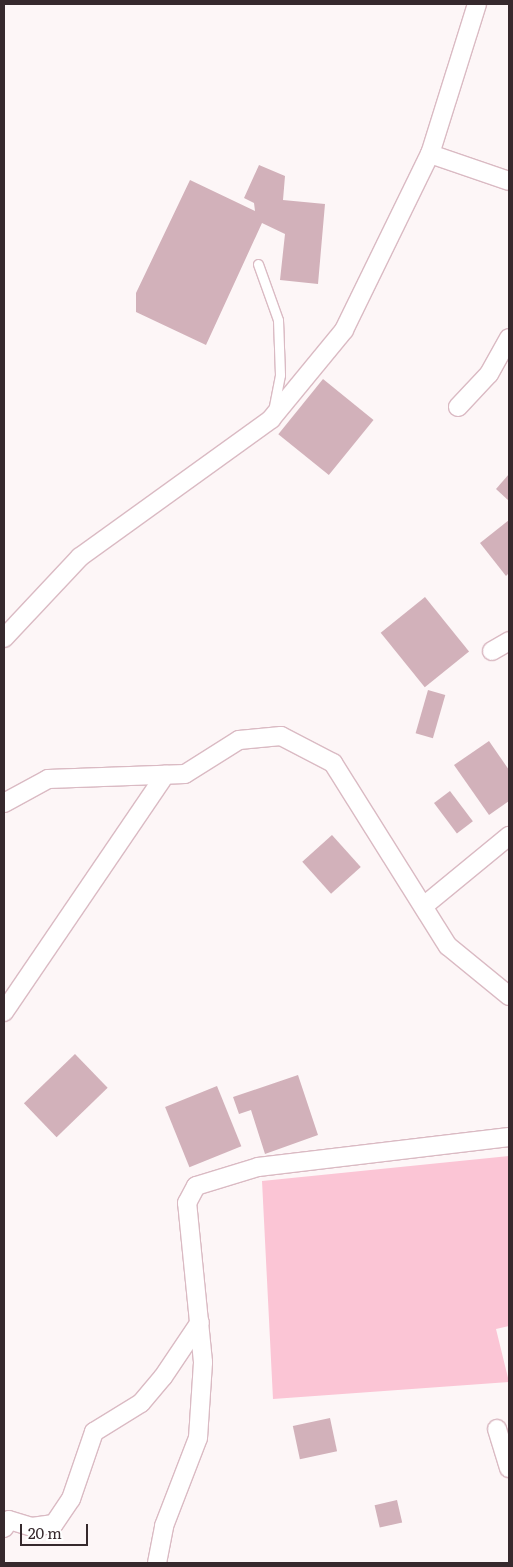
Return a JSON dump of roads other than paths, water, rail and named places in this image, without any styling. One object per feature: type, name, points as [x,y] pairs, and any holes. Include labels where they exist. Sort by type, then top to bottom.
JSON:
[{"type":"street","points":[[4,638],[80,557],[271,418],[344,330],[430,154],[477,4]]},
{"type":"street","points":[[430,154],[509,181]]},
{"type":"street","points":[[458,407],[489,374],[509,338]]},
{"type":"street","points":[[492,651],[509,641]]},
{"type":"street","points":[[4,803],[48,779],[185,774],[240,740],[281,736],[333,763],[425,905],[448,946],[509,996]]},
{"type":"street","points":[[4,1012],[165,775]]},
{"type":"street","points":[[425,905],[509,836]]},
{"type":"street","points":[[157,1563],[164,1526],[198,1438],[203,1362],[187,1203],[196,1186],[258,1167],[509,1137]]},
{"type":"street","points":[[4,1528],[9,1520],[32,1528],[54,1524],[72,1498],[94,1432],[141,1403],[200,1322]]},
{"type":"street","points":[[497,1429],[509,1468]]},
{"type":"lane","points":[[258,264],[278,320],[280,375],[271,418]]}]
